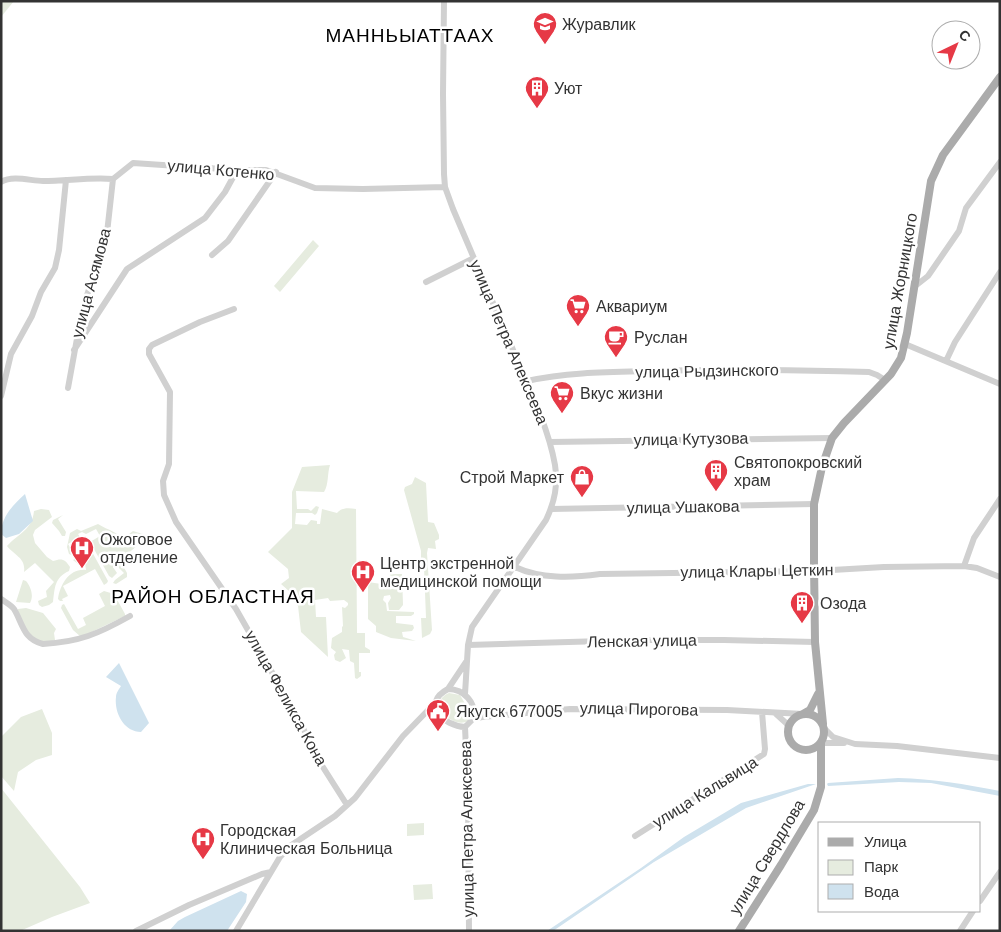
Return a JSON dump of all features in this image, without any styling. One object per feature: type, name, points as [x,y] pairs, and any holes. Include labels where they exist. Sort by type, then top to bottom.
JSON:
[{"type":"main road","name":"улица Жорницкого","points":[[823,726],[815,642],[814,504],[822,467],[832,438],[896,367],[905,344],[929,188],[933,175],[943,155],[1000,77]]},
{"type":"main road","points":[[819,692],[810,710],[795,717],[788,728],[793,744],[816,755],[821,768]]},
{"type":"main road","points":[[803,714],[813,715],[823,726],[824,733],[821,743],[814,748],[806,750]]},
{"type":"main road","name":"улица Свердлова","points":[[739,931],[782,865],[814,810],[821,787],[821,743]]},
{"type":"street","name":"улица Петра Алексеева","points":[[444,1],[445,187],[527,381],[550,442],[555,464],[556,482],[555,501],[551,509],[515,567],[472,627],[468,645],[465,694]]},
{"type":"street","points":[[914,287],[928,276],[958,231],[966,208],[1000,162]]},
{"type":"street","name":"улица Котенко","points":[[113,179],[133,163],[266,170],[276,172],[315,188],[445,187]]},
{"type":"street","points":[[74,350],[127,269],[205,218],[226,192],[238,170]]},
{"type":"street","points":[[212,255],[228,241],[276,172]]},
{"type":"street","points":[[1,182],[19,179],[42,181],[113,179]]},
{"type":"street","name":"улица Асямова","points":[[68,388],[82,311],[107,233],[113,179]]},
{"type":"street","points":[[1,396],[11,354],[55,268],[60,250],[66,180]]},
{"type":"street","points":[[426,282],[474,258]]},
{"type":"street","points":[[946,361],[955,342],[1000,272]]},
{"type":"street","name":"улица Феликса Кона","points":[[234,309],[200,322],[152,345],[149,349],[149,354],[170,392],[169,464],[163,481],[164,495],[176,522],[236,609],[298,718],[321,764],[347,806]]},
{"type":"street","points":[[905,344],[1000,384]]},
{"type":"street","name":"улица Рыдзинского","points":[[527,381],[544,377],[615,372],[744,370],[868,372],[878,375],[885,380]]},
{"type":"street","name":"улица Кутузова","points":[[550,442],[832,438]]},
{"type":"street","points":[[964,566],[974,538],[1000,499]]},
{"type":"street","name":"улица Ушакова","points":[[551,509],[814,504]]},
{"type":"street","name":"улица Клары Цеткин","points":[[515,567],[530,573],[580,577],[600,574],[815,571],[884,567],[964,566],[977,568],[1000,577]]},
{"type":"street","points":[[1,599],[13,607],[27,636],[37,643],[43,644],[85,639],[130,616]]},
{"type":"street","name":"Ленская улица","points":[[468,645],[647,640],[815,642]]},
{"type":"street","points":[[236,931],[280,857],[290,846],[347,806],[403,736],[435,703],[438,697],[448,689],[467,661]]},
{"type":"street","points":[[448,689],[459,690],[465,694],[474,710],[482,717]]},
{"type":"street","points":[[435,703],[438,714]]},
{"type":"street","name":"улица Пирогова","points":[[473,719],[570,709],[727,710],[803,714]]},
{"type":"street","points":[[426,712],[432,711],[457,726],[465,727],[473,719],[474,710]]},
{"type":"street","name":"улица Кальвица","points":[[635,836],[764,754],[762,712]]},
{"type":"street","points":[[774,713],[786,723],[788,728]]},
{"type":"street","points":[[823,726],[833,737],[855,744]]},
{"type":"street","name":"улица Петра Алексеева","points":[[465,727],[468,792],[469,931]]},
{"type":"street","points":[[821,743],[897,746],[1000,758]]},
{"type":"street","points":[[136,931],[189,905],[262,874],[271,872]]},
{"type":"street","points":[[981,900],[1000,872]]},
{"type":"street","points":[[960,931],[972,912]]},
{"type":"green space","points":[[1,1],[14,1],[1,17]]},
{"type":"green space","points":[[313,240],[319,246],[280,292],[274,286]]},
{"type":"green space","points":[[330,465],[327,486],[324,492],[296,491],[297,509],[308,509],[311,511],[316,506],[319,507],[315,515],[312,513],[296,513],[295,524],[307,525],[311,520],[317,521],[317,524],[320,524],[322,509],[337,513],[343,509],[356,509],[357,633],[365,633],[365,647],[370,650],[370,653],[359,653],[359,672],[361,672],[361,676],[357,679],[355,678],[354,663],[350,661],[349,650],[342,649],[346,658],[340,662],[335,660],[334,655],[336,652],[331,648],[332,638],[342,632],[342,607],[345,608],[348,603],[344,600],[330,601],[328,598],[315,600],[316,617],[326,617],[328,657],[301,632],[298,606],[291,599],[291,593],[281,584],[289,578],[288,569],[268,552],[292,528],[292,492],[302,467]]},
{"type":"green space","points":[[415,477],[426,483],[428,522],[434,523],[439,535],[439,539],[435,541],[436,549],[428,548],[427,553],[432,630],[430,634],[422,638],[421,618],[426,618],[424,567],[421,566],[421,551],[404,490],[405,487],[412,484]]},
{"type":"green space","points":[[41,509],[49,510],[52,517],[35,530],[33,535],[35,543],[47,557],[53,561],[63,560],[70,567],[69,571],[58,580],[53,602],[42,607],[38,601],[47,597],[46,591],[54,582],[35,563],[24,572],[22,560],[7,546],[28,527],[34,511]]},
{"type":"green space","points":[[63,515],[58,519],[66,532],[65,536],[62,536],[52,523],[53,520]]},
{"type":"green space","points":[[98,524],[116,533],[126,542],[131,539],[129,534],[133,531],[149,536],[120,560],[127,573],[127,577],[116,584],[113,583],[124,573],[116,565],[113,567],[117,573],[112,578],[109,576],[90,542],[100,536],[96,529],[86,534],[82,532],[78,534],[80,537],[68,544],[73,552],[88,543],[87,547],[74,556],[69,554],[67,547],[70,533],[77,529],[81,531]]},
{"type":"green space","points":[[91,550],[108,581],[107,583],[104,585],[95,569],[63,586],[68,596],[62,599],[63,601],[60,601],[58,599],[59,593],[67,578],[75,572],[86,570],[85,564],[78,564],[73,560]]},
{"type":"green space","points":[[390,574],[402,574],[403,605],[399,610],[389,610],[390,595],[384,596],[383,600],[386,603],[387,611],[414,612],[411,616],[396,616],[396,623],[413,625],[412,631],[402,632],[403,637],[416,641],[391,638],[376,632],[376,626],[368,619],[368,582],[388,585]]},
{"type":"green space","points":[[23,580],[26,581],[31,589],[32,597],[30,603],[16,602]]},
{"type":"green space","points":[[104,591],[114,594],[125,616],[81,637],[73,630],[61,608],[62,605],[64,604],[78,629],[86,625],[83,618],[105,606],[99,594]]},
{"type":"green space","points":[[26,608],[43,613],[56,629],[54,633],[55,640],[40,641],[31,635],[18,612],[18,609]]},
{"type":"green space","points":[[449,693],[460,695],[470,712],[468,721],[461,723],[454,721],[441,712],[440,701]]},
{"type":"green space","points":[[42,709],[52,733],[52,755],[36,760],[18,772],[14,791],[1,776],[1,737],[21,717]]},
{"type":"green space","points":[[1,788],[80,887],[90,903],[20,931],[1,931]]},
{"type":"green space","points":[[424,823],[424,835],[407,836],[407,824]]},
{"type":"green space","points":[[432,884],[433,899],[414,900],[413,885]]},
{"type":"water","points":[[25,494],[33,521],[19,534],[6,538],[1,534],[5,517]]},
{"type":"water","points":[[119,663],[149,723],[141,732],[130,729],[121,720],[117,709],[116,694],[121,686],[106,677]]},
{"type":"water","points":[[898,778],[974,786],[1000,791],[1000,796],[931,783],[899,782],[828,786],[827,784]]},
{"type":"water","points":[[808,784],[816,784],[746,808],[654,862],[553,931],[547,931],[684,837],[741,803]]},
{"type":"water","points":[[241,891],[247,894],[246,902],[227,931],[169,931],[178,921],[185,917]]},
{"type":"place","name":"Журавлик","points":[[545,45]]},
{"type":"place","name":"Уют","points":[[537,109]]},
{"type":"place","name":"Аквариум","points":[[578,327]]},
{"type":"place","name":"Руслан","points":[[616,358]]},
{"type":"place","name":"Вкус жизни","points":[[562,414]]},
{"type":"place","name":"Святопокровский храм","points":[[716,492]]},
{"type":"place","name":"Строй Маркет","points":[[582,498]]},
{"type":"place","name":"Ожоговое отделение","points":[[82,569]]},
{"type":"place","name":"Центр экстренной медицинской помощи","points":[[363,593]]},
{"type":"place","name":"Озода","points":[[802,624]]},
{"type":"place","name":"Якутск 677005","points":[[438,732]]},
{"type":"place","name":"Городская Клиническая Больница","points":[[203,860]]},
{"type":"district","name":"МАННЬЫАТТААХ","points":[[410,35]]},
{"type":"district","name":"РАЙОН ОБЛАСТНАЯ","points":[[213,596]]}]
